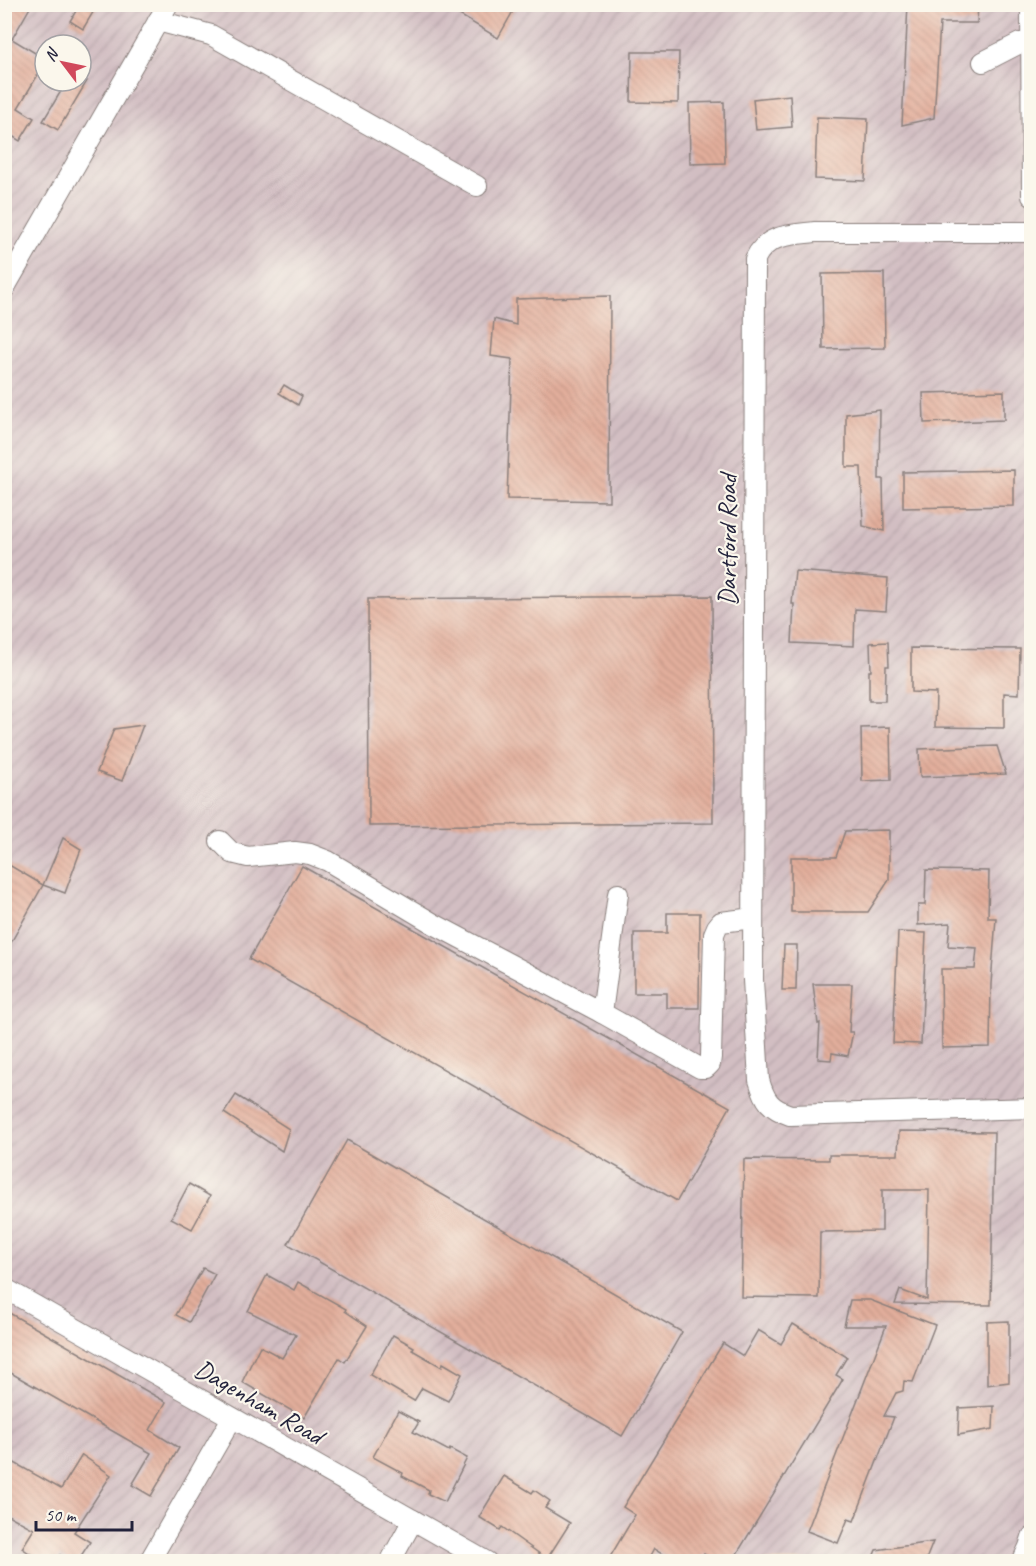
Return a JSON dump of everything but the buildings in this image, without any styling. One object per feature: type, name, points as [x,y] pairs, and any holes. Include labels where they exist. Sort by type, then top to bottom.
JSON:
[{"type":"street","points":[[1031,4],[1032,196]]},
{"type":"street","points":[[4,289],[163,13],[211,35],[477,186]]},
{"type":"street","points":[[983,62],[1020,43],[1031,43]]},
{"type":"street","name":"Dartford Road","points":[[1032,232],[815,232],[788,235],[769,241],[755,259],[753,918],[753,980],[759,1080],[764,1096],[779,1111],[790,1115],[1032,1108]]},
{"type":"street","points":[[220,841],[232,853],[248,857],[295,852],[310,854],[328,861],[434,924],[700,1068],[706,1068],[710,1064],[711,1057],[714,933],[722,922],[753,918]]},
{"type":"street","points":[[602,1013],[618,894]]},
{"type":"street","name":"Dagenham Road","points":[[4,1288],[487,1562]]},
{"type":"street","points":[[149,1562],[232,1418]]},
{"type":"street","points":[[390,1562],[413,1520]]},
{"type":"street","points":[[1022,1562],[1032,1537]]},
{"type":"shaded area","points":[[5,5],[1031,5],[1031,1561],[5,1561]]}]
